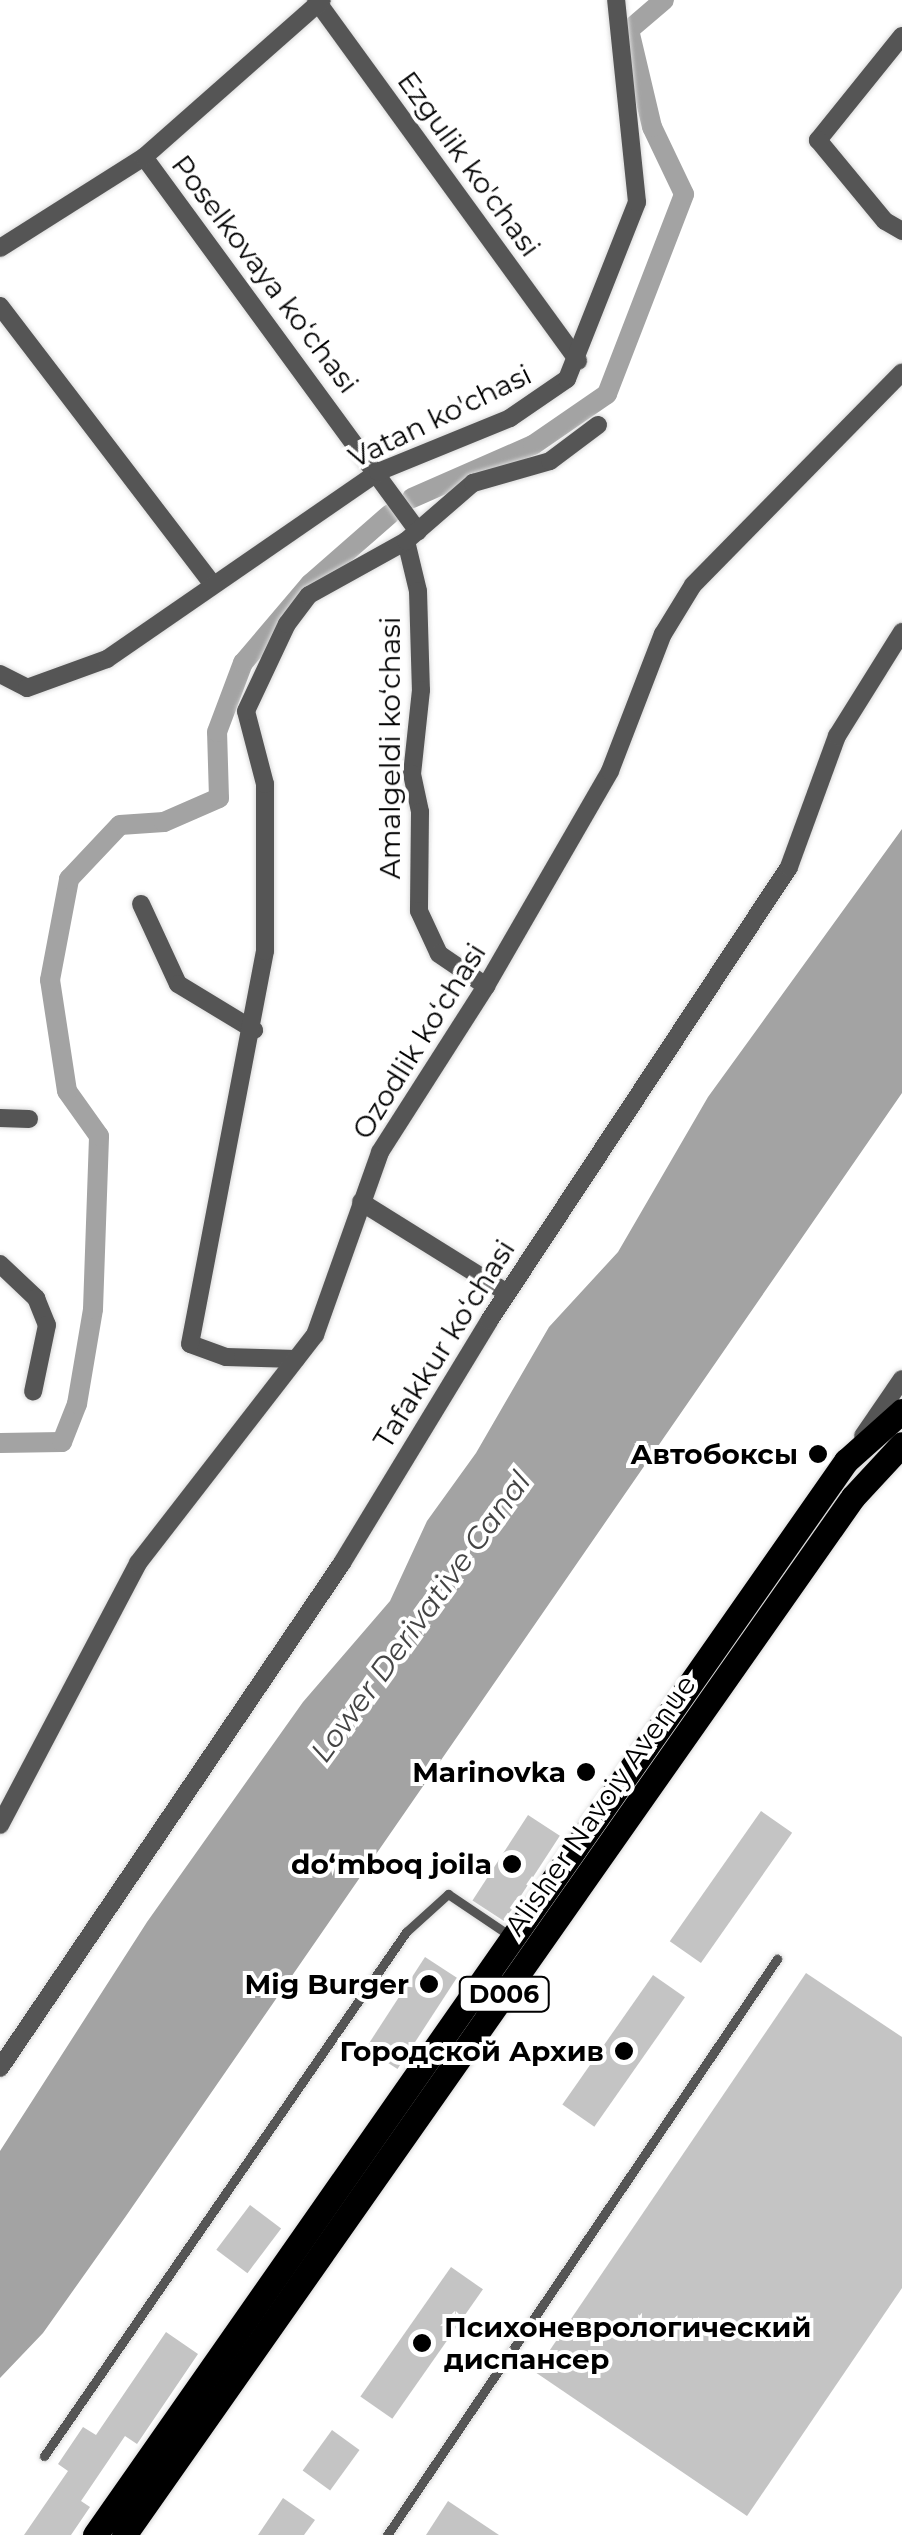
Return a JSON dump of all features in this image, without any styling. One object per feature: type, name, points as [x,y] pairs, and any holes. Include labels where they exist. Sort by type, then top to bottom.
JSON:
[{"type":"main road","name":"D006","points":[[846,1461],[902,1411]]},
{"type":"main road","name":"Alisher Navoiy Avenue","points":[[95,2535],[853,1497],[895,1451]]},
{"type":"main road","name":"Alisher Navoiy Avenue","points":[[124,2535],[472,2017],[512,1937],[846,1461]]},
{"type":"street","name":"Vatan ko'chasi","points":[[0,674],[27,688],[94,664],[378,472],[510,418],[554,391],[578,361],[637,202],[616,0]]},
{"type":"street","name":"Ezgulik ko'chasi","points":[[319,1],[578,361]]},
{"type":"street","points":[[0,248],[144,157],[319,1]]},
{"type":"street","points":[[902,36],[818,140],[886,221],[902,231]]},
{"type":"street","name":"Poselkovaya ko‘chasi","points":[[144,157],[378,472],[412,537]]},
{"type":"street","points":[[0,306],[212,582]]},
{"type":"street","name":"Ozodlik ko‘chasi","points":[[0,1826],[138,1564],[316,1335],[361,1202],[409,1102],[486,986],[610,771],[663,634],[693,585],[726,544],[902,372]]},
{"type":"street","points":[[296,1359],[226,1357],[190,1344],[254,1030],[265,951],[268,826],[263,770],[247,732],[246,712],[287,624],[308,595],[412,537],[473,484],[550,461],[598,425]]},
{"type":"street","name":"Amalgeldi ko‘chasi","points":[[412,537],[421,690],[412,774],[420,812],[419,910],[439,954],[486,986]]},
{"type":"street","name":"Tafakkur ko‘chasi","points":[[1,2063],[342,1563],[507,1293],[789,867],[837,736],[902,632]]},
{"type":"street","points":[[140,904],[178,984],[254,1030]]},
{"type":"street","points":[[0,1118],[29,1119]]},
{"type":"street","points":[[361,1202],[507,1293]]},
{"type":"street","points":[[0,1264],[36,1298],[47,1325],[34,1392]]},
{"type":"street","points":[[846,1461],[902,1379]]},
{"type":"lane","points":[[44,2456],[406,1932],[448,1894],[512,1937]]},
{"type":"lane","points":[[386,2535],[776,1959]]},
{"type":"water","name":"Lower Derivative Canal","points":[[902,829],[902,1093],[126,2216],[43,2333],[0,2378],[0,2151],[147,1922],[303,1702],[390,1601],[427,1521],[476,1453],[549,1327],[618,1252],[708,1097]]},
{"type":"building","points":[[761,1811],[792,1833],[701,1963],[670,1941]]},
{"type":"building","points":[[528,1815],[560,1836],[504,1921],[472,1901]]},
{"type":"building","points":[[425,1957],[457,1978],[398,2069],[366,2048]]},
{"type":"building","points":[[806,1973],[902,2037],[902,2288],[747,2516],[535,2372]]},
{"type":"building","name":"Городской Архив","points":[[653,1975],[685,1997],[594,2127],[562,2104]]},
{"type":"building","points":[[250,2205],[281,2228],[247,2273],[216,2250]]},
{"type":"building","name":"Психоневрологический диспансер","points":[[451,2267],[483,2289],[392,2419],[360,2396]]},
{"type":"building","points":[[166,2332],[198,2354],[137,2444],[125,2436],[81,2501],[90,2507],[71,2535],[24,2535],[68,2471],[58,2464],[83,2427],[96,2435]]},
{"type":"building","points":[[332,2430],[360,2450],[330,2490],[303,2470]]},
{"type":"building","points":[[283,2498],[315,2520],[304,2535],[258,2535]]},
{"type":"building","points":[[448,2501],[499,2535],[426,2535]]},
{"type":"waterway","points":[[412,498],[533,445],[607,394],[684,194],[652,127],[629,30],[664,0]]},
{"type":"waterway","points":[[0,1443],[62,1442],[77,1404],[93,1309],[99,1136],[67,1091],[50,980],[69,879],[120,825],[164,822],[219,798],[217,732],[243,663],[310,584],[390,514]]},
{"type":"place","name":"Автобоксы","points":[[818,1454]]},
{"type":"place","name":"Marinovka","points":[[586,1772]]},
{"type":"place","name":"doʻmboq joila","points":[[512,1864]]},
{"type":"place","name":"Mig Burger","points":[[429,1984]]},
{"type":"place","name":"Городской Архив","points":[[624,2051]]},
{"type":"place","name":"Психоневрологический диспансер","points":[[422,2343]]}]
